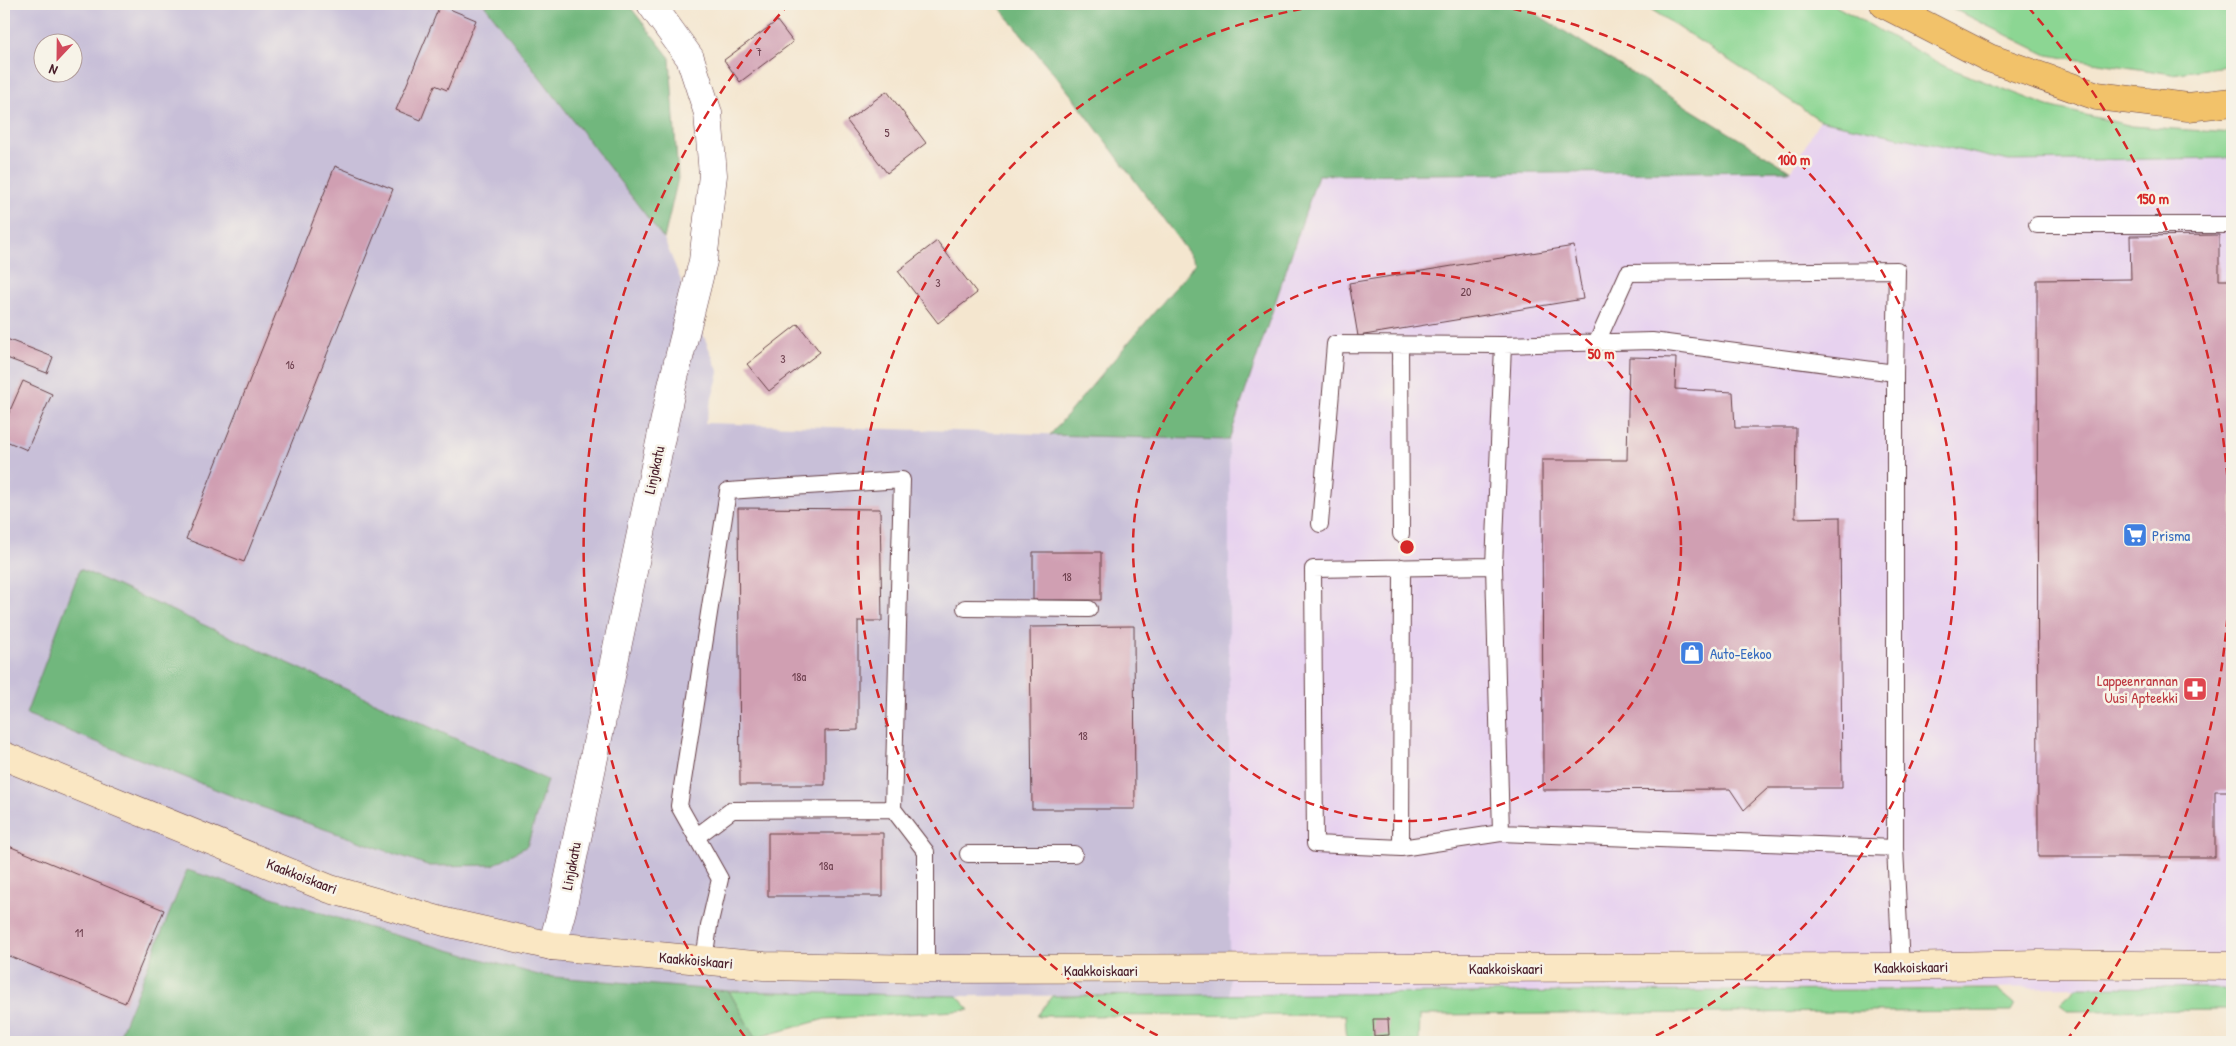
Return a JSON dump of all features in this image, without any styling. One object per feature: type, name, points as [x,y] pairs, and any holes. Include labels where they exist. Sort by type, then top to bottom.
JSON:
[{"type":"highway","points":[[1884,4],[1989,58],[2097,96],[2188,107],[2232,102]]},
{"type":"street","name":"Linjakatu","points":[[552,946],[562,910],[671,390],[703,261],[713,175],[708,113],[690,58],[651,4]]},
{"type":"street","name":"Kaakkoiskaari","points":[[4,756],[330,889],[445,922],[552,946],[764,966],[926,969],[1901,967],[2038,964],[2232,966]]},
{"type":"lane","points":[[2037,225],[2232,225]]},
{"type":"lane","points":[[1597,342],[1628,274],[1897,270],[1895,373],[1895,848],[1901,967]]},
{"type":"lane","points":[[1320,524],[1335,344],[1503,345],[1652,341],[1895,373]]},
{"type":"lane","points":[[1400,344],[1400,534]]},
{"type":"lane","points":[[1501,833],[1494,566],[1503,345]]},
{"type":"lane","points":[[704,960],[709,926],[720,879],[679,806],[728,491],[902,480],[893,809],[926,852],[926,969]]},
{"type":"lane","points":[[1494,566],[1313,569],[1315,844],[1401,848],[1501,833],[1895,848]]},
{"type":"lane","points":[[1401,848],[1402,568]]},
{"type":"lane","points":[[965,608],[1090,609]]},
{"type":"lane","points":[[696,837],[732,810],[893,809]]},
{"type":"lane","points":[[968,854],[1074,854]]},
{"type":"shaded area","points":[[4,4],[484,4],[664,239],[719,373],[705,423],[1229,440],[1229,995],[957,996],[729,991],[542,976],[366,927],[187,870],[117,1042],[4,1042]]},
{"type":"shaded area","points":[[1820,120],[2009,161],[2232,158],[2232,989],[2077,987],[1229,995],[1229,440],[1317,175],[1791,171]]},
{"type":"green space","points":[[484,4],[628,4],[670,58],[678,178],[664,239]]},
{"type":"green space","points":[[997,4],[1520,4],[1791,171],[1318,175],[1229,440],[1050,435],[1196,263],[1072,96]]},
{"type":"green space","points":[[1643,4],[1832,4],[1944,66],[2048,106],[2132,126],[2232,133],[2232,158],[2009,161],[1820,120]]},
{"type":"green space","points":[[1944,4],[2232,4],[2232,65],[2172,74],[2047,55]]},
{"type":"green space","points":[[80,569],[547,780],[527,846],[493,865],[430,866],[250,803],[26,714]]},
{"type":"green space","points":[[187,870],[366,927],[542,976],[729,991],[755,1038],[745,1042],[117,1042]]},
{"type":"green space","points":[[2077,987],[2225,988],[2230,1010],[2067,1011],[2060,1003]]},
{"type":"green space","points":[[1997,989],[2015,1004],[2011,1011],[1420,1015],[1419,1042],[1347,1042],[1345,1015],[1037,1016],[1052,996]]},
{"type":"green space","points":[[729,991],[957,996],[970,1010],[825,1019],[755,1038]]},
{"type":"building","points":[[440,5],[476,20],[447,90],[435,85],[421,120],[396,110]]},
{"type":"building","points":[[777,21],[793,42],[740,82],[724,60]]},
{"type":"building","points":[[887,91],[926,143],[887,173],[847,121]]},
{"type":"building","points":[[335,166],[393,189],[244,562],[186,539]]},
{"type":"building","name":"Prisma","points":[[2219,235],[2219,280],[2232,280],[2232,791],[2215,791],[2215,857],[2038,857],[2037,280],[2131,279],[2130,236]]},
{"type":"building","points":[[937,241],[977,293],[938,323],[898,271]]},
{"type":"building","points":[[1574,246],[1583,299],[1358,336],[1349,283]]},
{"type":"building","points":[[798,324],[820,352],[769,391],[747,364]]},
{"type":"building","points":[[4,338],[53,357],[47,373],[4,357]]},
{"type":"building","name":"Auto-Eekoo","points":[[1629,357],[1676,358],[1675,389],[1733,392],[1735,428],[1796,428],[1795,518],[1840,517],[1842,788],[1768,788],[1744,810],[1730,789],[1543,790],[1542,460],[1627,460]]},
{"type":"building","points":[[23,381],[52,394],[27,450],[4,440],[4,424]]},
{"type":"building","points":[[738,508],[880,509],[882,621],[858,621],[858,730],[825,731],[825,785],[740,785]]},
{"type":"building","points":[[1033,552],[1101,552],[1101,600],[1033,600]]},
{"type":"building","points":[[1134,626],[1135,809],[1032,809],[1030,627]]},
{"type":"building","points":[[768,833],[883,833],[883,896],[768,896]]},
{"type":"building","points":[[4,844],[164,910],[125,1003],[4,954]]},
{"type":"building","points":[[1373,1019],[1388,1019],[1389,1035],[1374,1036]]},
{"type":"place","name":"Prisma","points":[[2135,535]]},
{"type":"place","name":"Auto-Eekoo","points":[[1692,653]]},
{"type":"place","name":"Lappeenrannan Uusi Apteekki","points":[[2195,689]]}]
